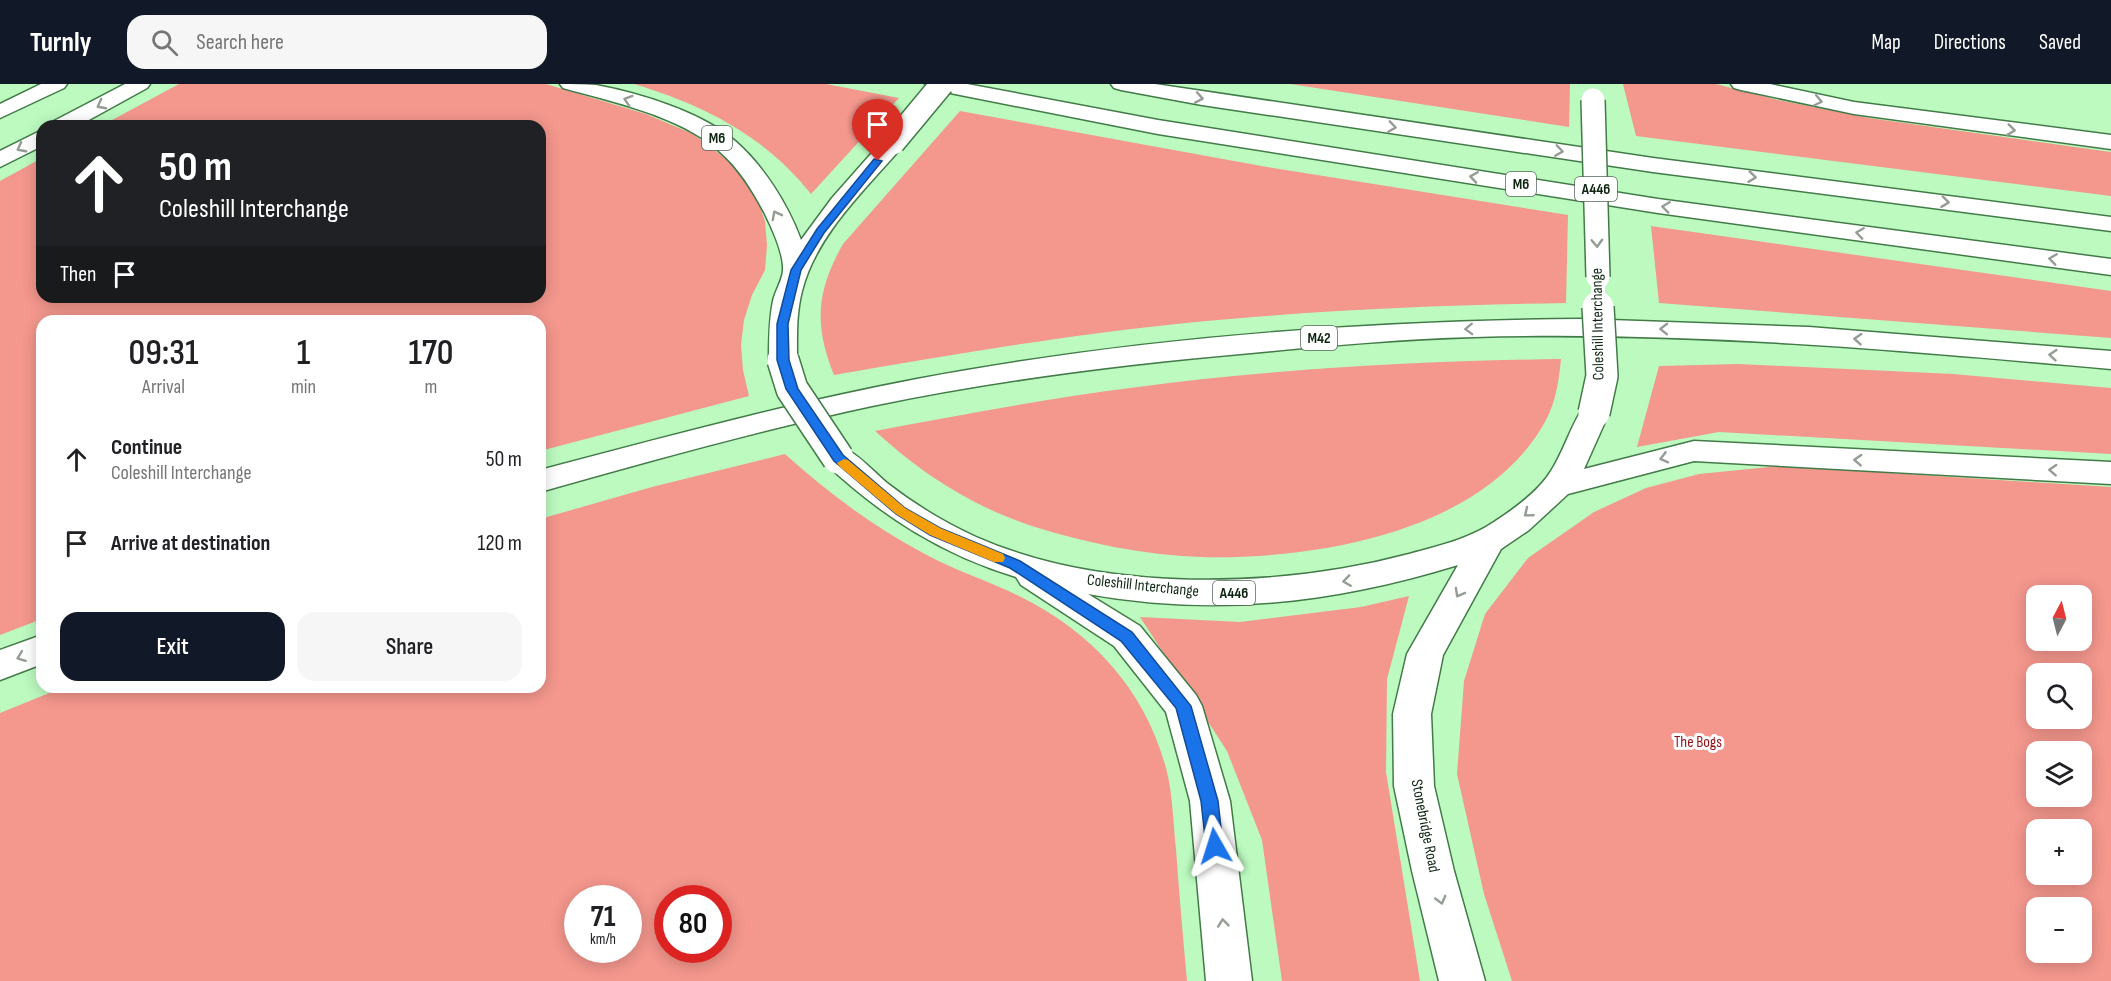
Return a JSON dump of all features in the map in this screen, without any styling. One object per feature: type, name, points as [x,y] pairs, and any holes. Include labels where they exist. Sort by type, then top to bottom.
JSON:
[{"type":"highway","points":[[0,112],[57,84]]},
{"type":"highway","points":[[73,120],[140,84]]},
{"type":"highway","name":"M6","points":[[570,84],[672,116],[718,138],[745,165],[771,207],[787,237],[796,270]]},
{"type":"highway","name":"M6","points":[[935,84],[1158,127],[1658,206],[2111,267]]},
{"type":"highway","name":"Coleshill Interchange","points":[[942,84],[820,231],[796,270],[782,324],[783,360],[792,389],[838,458],[900,511],[935,531],[1015,564],[1098,583],[1159,591],[1236,593],[1356,580],[1404,569],[1488,542],[1514,524],[1557,486],[1594,413],[1602,376],[1593,92]]},
{"type":"highway","name":"M6","points":[[1121,84],[1214,100],[1641,163],[2111,224]]},
{"type":"highway","points":[[1741,84],[1854,108],[2111,142]]},
{"type":"highway","points":[[0,160],[36,140]]},
{"type":"highway","name":"M42","points":[[546,479],[699,438],[873,397],[1014,372],[1138,355],[1394,332],[1506,327],[1725,330],[2111,360]]},
{"type":"highway","points":[[1557,486],[1694,451],[2111,473]]},
{"type":"highway","name":"Stonebridge Road","points":[[1462,981],[1433,871],[1414,786],[1412,714],[1425,654],[1488,542]]},
{"type":"highway","name":"A446","points":[[1015,564],[1127,636],[1183,706],[1210,801],[1229,981]]},
{"type":"highway","points":[[0,665],[36,651]]},
{"type":"green space","points":[[179,84],[546,84],[646,114],[693,134],[729,161],[745,179],[757,199],[765,221],[767,245],[765,270],[752,295],[744,320],[741,345],[743,370],[749,396],[546,449],[546,315],[36,315],[36,621],[0,635],[0,181],[36,161],[36,303],[546,303],[546,120],[112,120]]},
{"type":"green space","points":[[634,84],[826,84],[899,98],[811,194],[774,155],[732,125],[685,102]]},
{"type":"green space","points":[[1290,84],[1570,84],[1569,127]]},
{"type":"green space","points":[[1623,84],[1716,84],[1778,100],[1869,118],[2111,152],[2111,196],[1636,136]]},
{"type":"green space","points":[[960,111],[1267,167],[1568,215],[1566,303],[1356,310],[1180,324],[1032,342],[834,375],[823,340],[821,309],[827,278],[834,261],[843,244]]},
{"type":"green space","points":[[1651,226],[2111,291],[2111,338],[1659,303]]},
{"type":"green space","points":[[1561,359],[1556,390],[1546,420],[1519,458],[1483,489],[1441,513],[1394,532],[1345,545],[1295,553],[1246,557],[1179,556],[1115,547],[1052,532],[988,509],[948,487],[910,461],[875,431],[1066,397],[1184,381],[1399,364]]},
{"type":"green space","points":[[1739,364],[1953,374],[2111,388],[2111,454],[1719,432],[1637,447],[1659,366]]},
{"type":"green space","points":[[785,454],[835,496],[906,544],[1047,611],[1093,646],[1130,689],[1157,740],[1170,788],[1187,981],[0,981],[0,713],[49,693],[546,693],[546,517],[652,487]]},
{"type":"green space","name":"The Bogs","points":[[1779,466],[2111,487],[2111,981],[1512,981],[1484,894],[1457,774],[1464,681],[1485,614],[1528,558],[1594,512],[1646,488],[1699,474]]},
{"type":"green space","points":[[1409,596],[1387,679],[1386,772],[1420,981],[1282,981],[1262,840],[1227,751],[1140,617],[1240,622],[1361,607]]},
{"type":"slow traffic","points":[[844,463],[900,511],[935,531],[999,558]]},
{"type":"route","points":[[878,161],[820,231],[796,270],[782,324],[783,360],[792,389],[838,458],[900,511],[935,531],[1015,564],[1127,636],[1183,706],[1210,801],[1215,846]]}]
